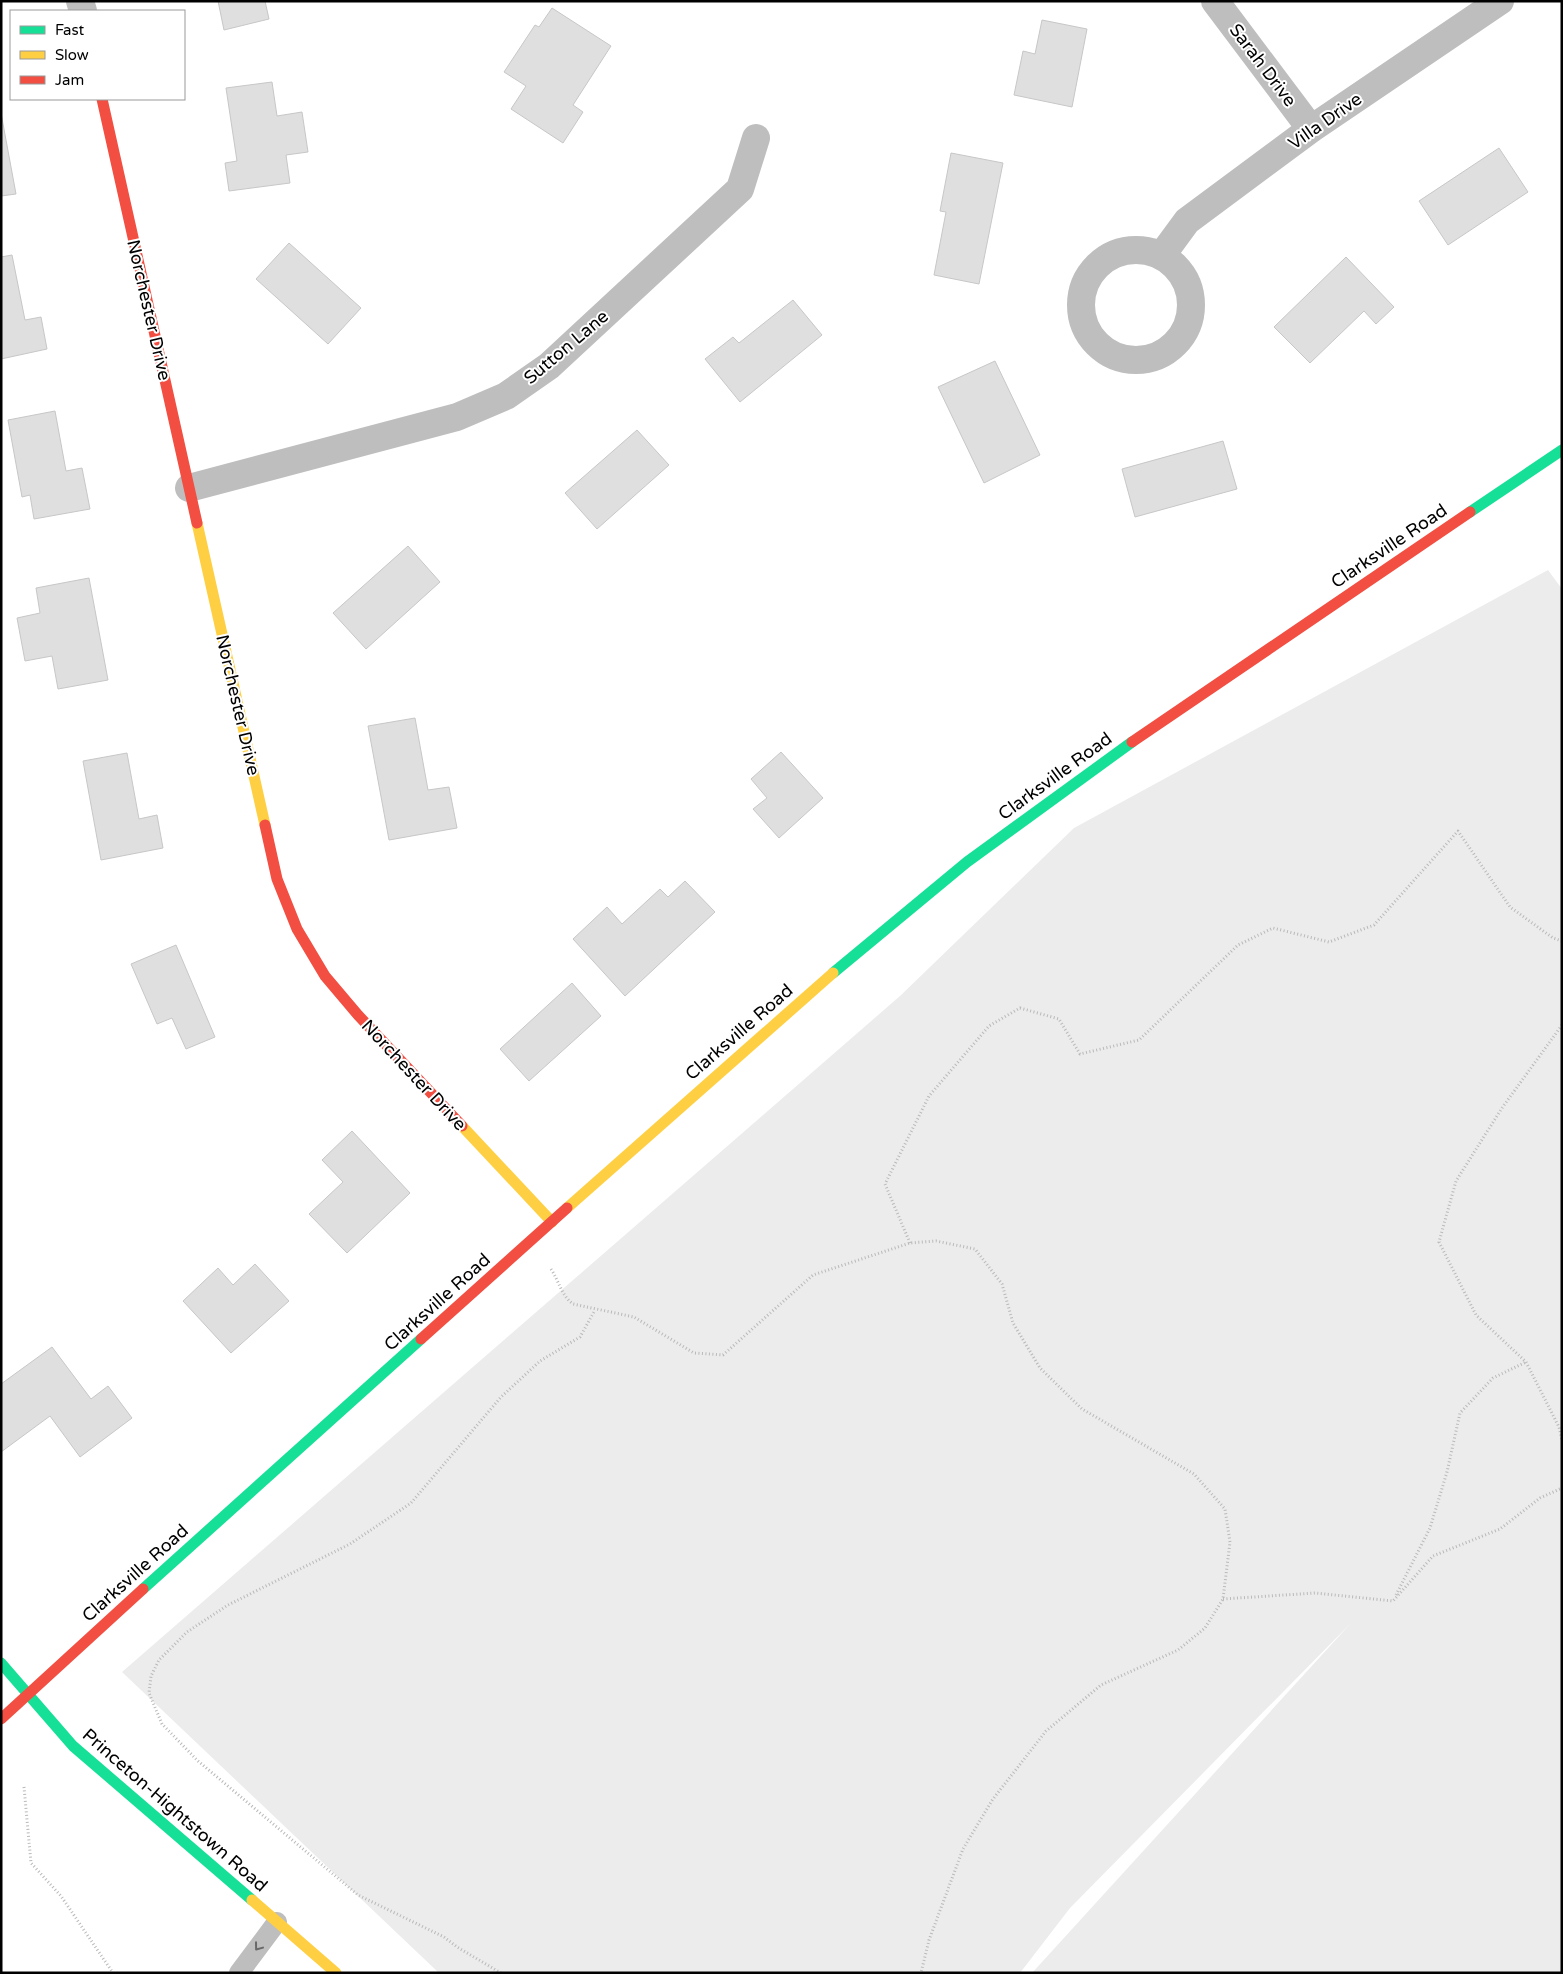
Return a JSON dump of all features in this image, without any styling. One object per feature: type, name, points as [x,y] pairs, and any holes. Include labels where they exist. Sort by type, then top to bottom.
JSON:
[{"type":"street","name":"Sarah Drive","points":[[1215,1],[1311,129]]},
{"type":"street","name":"Villa Drive","points":[[1162,255],[1187,221],[1311,129],[1500,1]]},
{"type":"street","name":"Norchester Drive","points":[[102,100],[277,878],[297,929],[325,976],[358,1015],[552,1222]]},
{"type":"street","name":"Sutton Lane","points":[[189,488],[458,417],[506,396],[549,366],[740,189],[756,138]]},
{"type":"street","points":[[1141,249],[1162,255],[1179,269],[1190,288],[1192,310],[1186,330],[1172,347],[1153,358],[1132,360],[1111,354],[1094,341],[1084,322],[1081,300],[1087,279],[1100,262],[1119,252],[1141,249]]},
{"type":"street","name":"Clarksville Road","points":[[1,1719],[242,1499],[751,1045],[847,961],[967,862],[1102,762],[1562,450]]},
{"type":"street","name":"Princeton-Hightstown Road","points":[[1,1663],[73,1746],[336,1973]]},
{"type":"lane","points":[[239,1973],[277,1922]]},
{"type":"path","points":[[910,1243],[885,1184],[929,1096],[989,1026],[1020,1008],[1059,1019],[1080,1054],[1140,1040],[1238,945],[1272,928],[1328,942],[1374,925],[1458,830],[1510,907],[1553,938],[1562,941]]},
{"type":"path","points":[[1562,1025],[1502,1108],[1456,1181],[1439,1242],[1476,1315],[1526,1362],[1559,1427],[1562,1440]]},
{"type":"path","points":[[551,1269],[557,1278],[564,1298],[573,1304],[634,1317],[694,1353],[723,1355],[813,1275],[910,1243],[936,1241],[975,1249],[1002,1284],[1013,1323],[1040,1368],[1082,1409],[1194,1474],[1225,1509],[1230,1542],[1223,1599],[1205,1628],[1178,1650],[1101,1684],[1046,1731],[993,1799],[963,1849],[929,1940],[922,1973]]},
{"type":"path","points":[[501,1973],[456,1947],[444,1937],[358,1895],[198,1761],[162,1724],[149,1693],[151,1676],[160,1660],[187,1632],[228,1605],[350,1544],[411,1502],[501,1397],[540,1361],[580,1338],[595,1310]]},
{"type":"path","points":[[1393,1601],[1430,1528],[1447,1472],[1460,1413],[1493,1378],[1526,1362]]},
{"type":"path","points":[[1393,1601],[1433,1556],[1500,1529],[1540,1498],[1562,1488]]},
{"type":"path","points":[[1223,1599],[1315,1593],[1393,1601]]},
{"type":"path","points":[[24,1787],[31,1863],[61,1896],[113,1973]]},
{"type":"shaded area","points":[[1548,570],[1562,589],[1562,1973],[1032,1973],[1351,1623],[1070,1908],[1020,1973],[439,1973],[122,1672],[900,996],[1074,828]]},
{"type":"building","points":[[218,1],[265,1],[269,19],[224,30]]},
{"type":"building","points":[[552,8],[611,46],[573,105],[583,112],[563,143],[511,109],[526,86],[504,72],[535,25],[539,27]]},
{"type":"building","points":[[1042,20],[1087,29],[1072,107],[1014,95],[1023,51],[1035,54]]},
{"type":"building","points":[[272,82],[277,116],[302,112],[308,152],[286,155],[290,183],[229,191],[225,163],[237,161],[226,88]]},
{"type":"building","points":[[1,113],[16,194],[1,196]]},
{"type":"building","points":[[1499,148],[1528,192],[1448,245],[1419,201]]},
{"type":"building","points":[[951,153],[1003,163],[979,284],[934,275],[946,212],[940,211]]},
{"type":"building","points":[[289,243],[361,308],[328,344],[256,279]]},
{"type":"building","points":[[12,255],[25,320],[41,317],[47,349],[1,359],[1,257]]},
{"type":"building","points":[[1346,257],[1394,307],[1376,324],[1364,311],[1310,363],[1274,327]]},
{"type":"building","points":[[793,300],[822,335],[740,402],[705,359],[733,337],[739,343]]},
{"type":"building","points":[[995,361],[1040,455],[984,483],[938,387]]},
{"type":"building","points":[[55,411],[66,471],[82,468],[90,509],[34,519],[30,495],[22,497],[8,420]]},
{"type":"building","points":[[637,430],[669,465],[597,529],[565,493]]},
{"type":"building","points":[[1223,441],[1237,489],[1135,517],[1122,469]]},
{"type":"building","points":[[408,546],[440,582],[366,649],[333,613]]},
{"type":"building","points":[[89,578],[108,680],[58,689],[52,656],[25,661],[17,618],[40,613],[36,588]]},
{"type":"building","points":[[415,718],[428,790],[449,787],[457,828],[389,840],[368,726]]},
{"type":"building","points":[[781,752],[823,798],[779,838],[753,809],[767,798],[751,779]]},
{"type":"building","points":[[127,753],[139,819],[157,815],[163,848],[101,860],[83,761]]},
{"type":"building","points":[[685,881],[715,912],[625,996],[573,939],[607,907],[622,924],[660,889],[668,897]]},
{"type":"building","points":[[176,945],[215,1037],[186,1049],[172,1018],[157,1024],[131,964]]},
{"type":"building","points":[[572,983],[601,1016],[529,1081],[500,1049]]},
{"type":"building","points":[[352,1131],[410,1193],[347,1253],[309,1214],[343,1182],[322,1160]]},
{"type":"building","points":[[255,1264],[289,1301],[231,1353],[183,1301],[218,1268],[233,1285]]},
{"type":"building","points":[[52,1347],[91,1399],[108,1386],[132,1418],[80,1457],[50,1416],[1,1452],[1,1384]]},
{"type":"traffic: fast","points":[[1470,512],[1562,450]]},
{"type":"traffic: fast","points":[[833,973],[967,862],[1132,742]]},
{"type":"traffic: fast","points":[[143,1589],[421,1339]]},
{"type":"traffic: fast","points":[[1,1663],[73,1746],[252,1900]]},
{"type":"traffic: slow","points":[[197,523],[265,825]]},
{"type":"traffic: slow","points":[[567,1208],[833,973]]},
{"type":"traffic: slow","points":[[462,1126],[552,1222]]},
{"type":"traffic: slow","points":[[252,1900],[336,1973]]},
{"type":"traffic: jam","points":[[102,100],[197,523]]},
{"type":"traffic: jam","points":[[1132,742],[1470,512]]},
{"type":"traffic: jam","points":[[265,825],[277,879],[297,929],[325,976],[358,1015],[462,1126]]},
{"type":"traffic: jam","points":[[421,1339],[567,1208]]},
{"type":"traffic: jam","points":[[1,1719],[143,1589]]}]
